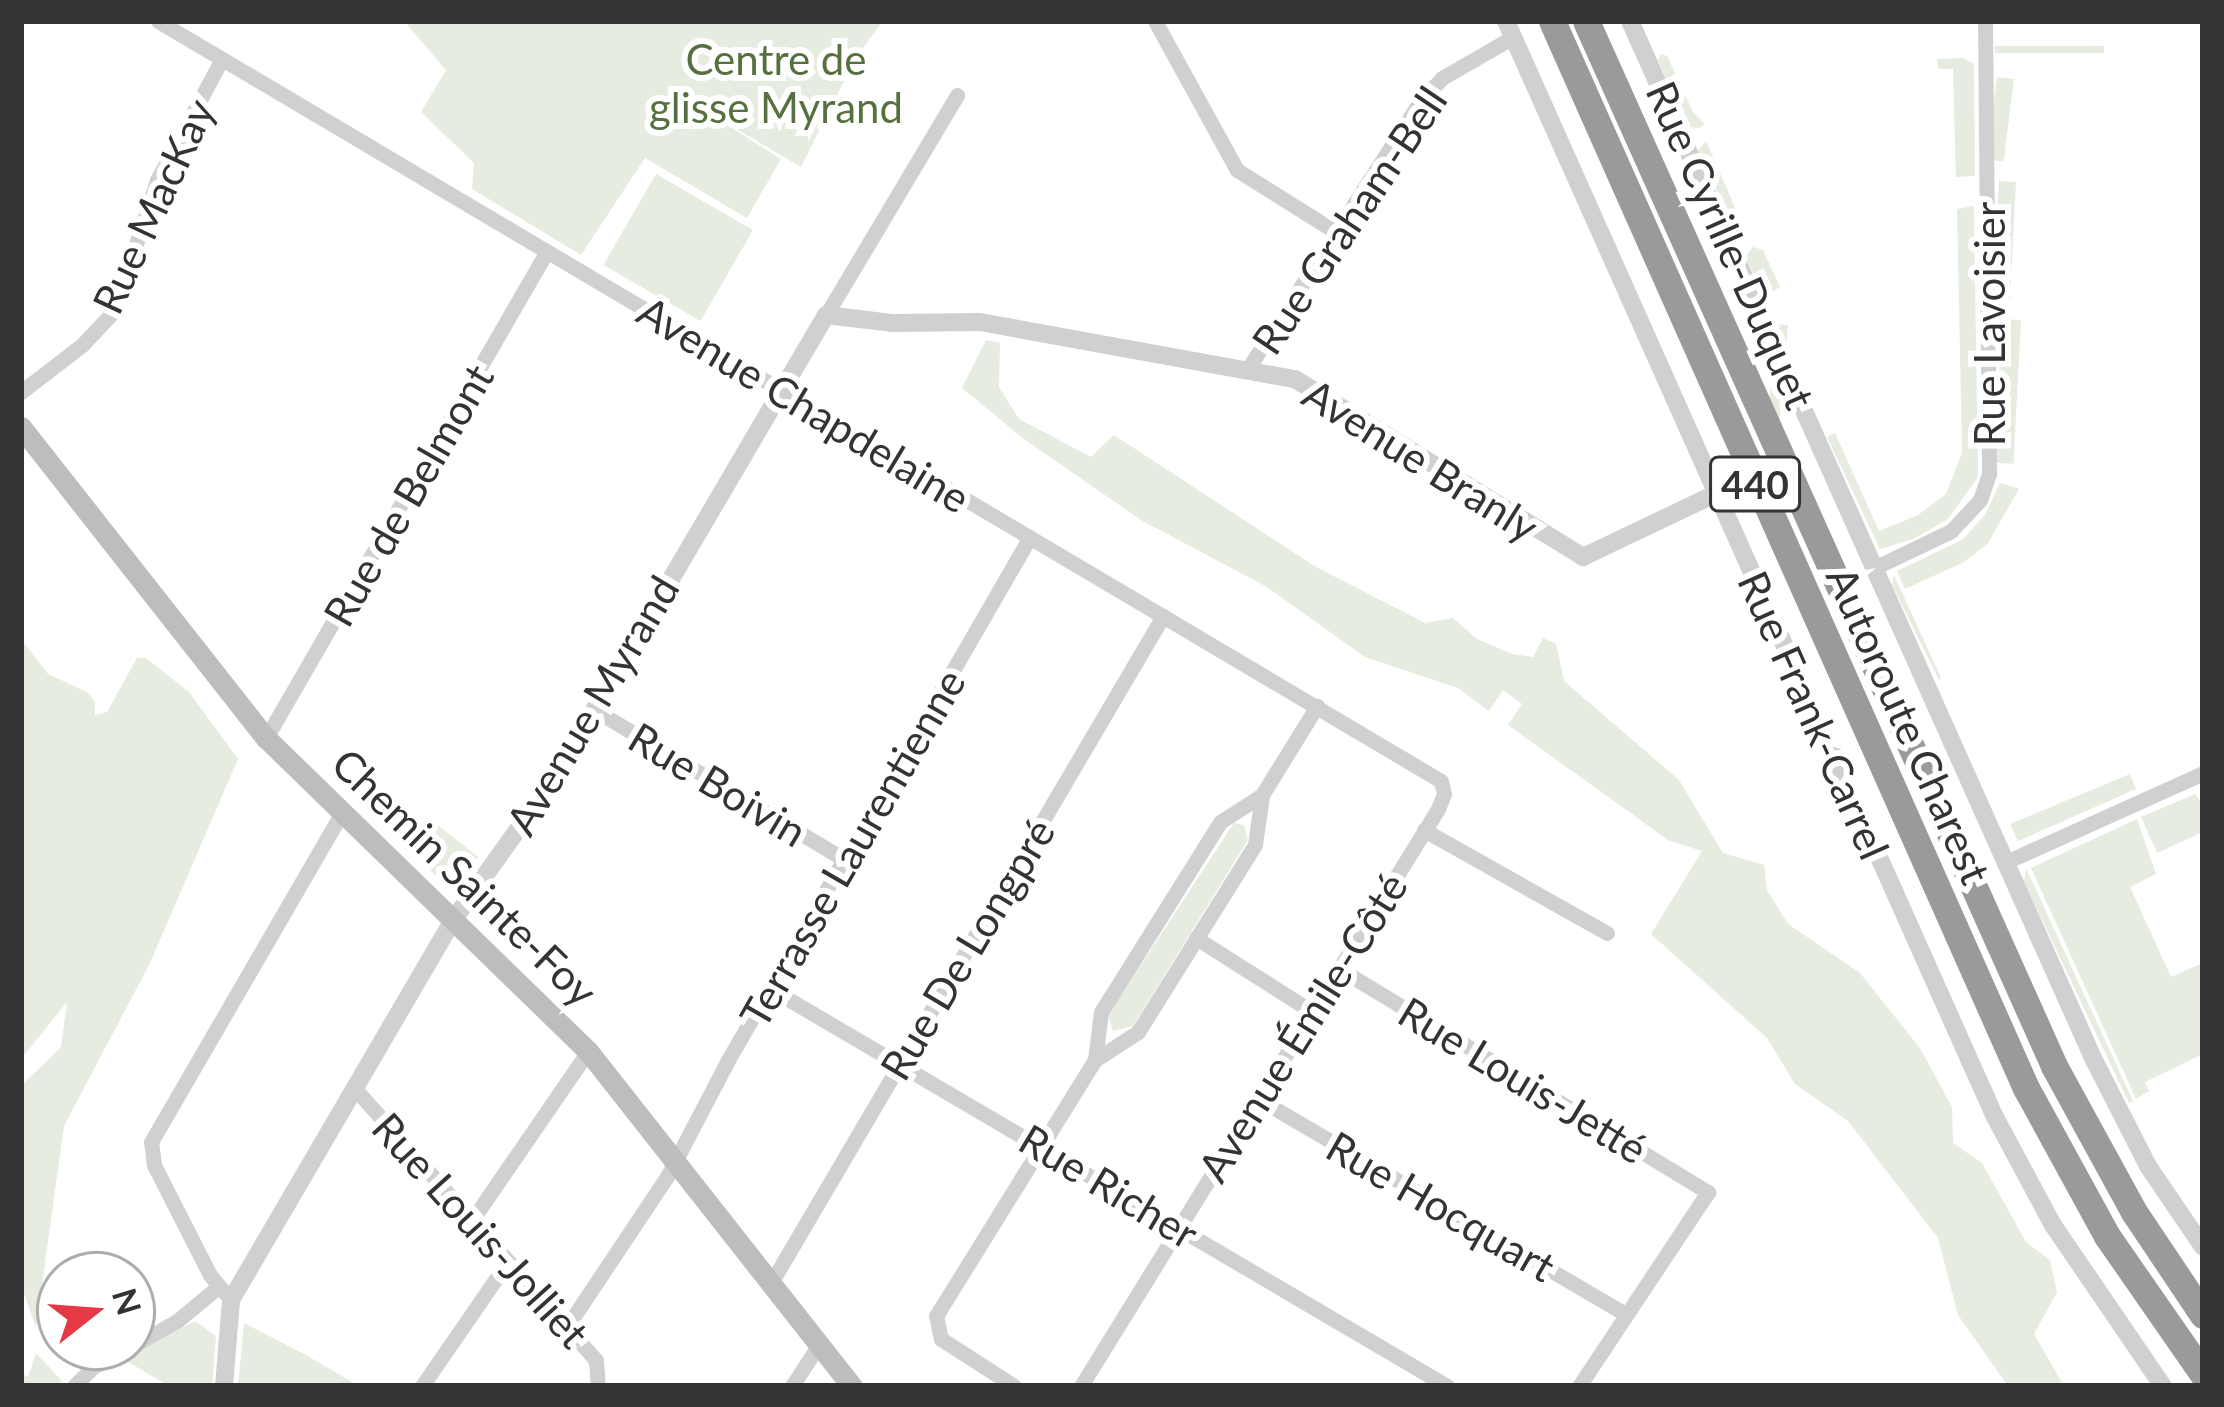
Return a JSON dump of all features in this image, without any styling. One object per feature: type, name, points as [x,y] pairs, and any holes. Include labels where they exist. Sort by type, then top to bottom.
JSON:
[{"type":"highway","name":"Autoroute Charest","points":[[1552,21],[2010,1056],[2098,1221],[2203,1374]]},
{"type":"highway","name":"Autoroute Charest","points":[[1586,21],[2054,1066],[2134,1212],[2203,1315]]},
{"type":"main road","name":"Chemin Sainte-Foy","points":[[21,427],[266,738],[588,1051],[852,1386]]},
{"type":"street","name":"Avenue Chapdelaine","points":[[158,21],[1437,776],[1444,790]]},
{"type":"street","points":[[1155,21],[1237,170],[1336,232]]},
{"type":"street","name":"Rue Cyrille-Duquet","points":[[1630,21],[2094,1060],[2149,1166],[2203,1247]]},
{"type":"street","name":"Rue Lavoisier","points":[[1876,567],[1951,531],[1980,500],[1989,474],[1984,21]]},
{"type":"street","name":"Rue Graham-Bell","points":[[1249,367],[1422,99],[1442,78],[1510,29]]},
{"type":"street","name":"Rue Frank-Carrel","points":[[1510,29],[2004,1135],[2092,1286],[2163,1386]]},
{"type":"street","name":"Rue MacKay","points":[[21,392],[82,345],[114,311],[158,180],[222,59]]},
{"type":"street","name":"Avenue Myrand","points":[[224,1386],[225,1294],[357,1091],[454,919],[553,780],[957,95]]},
{"type":"street","name":"Rue de Belmont","points":[[266,738],[548,251]]},
{"type":"street","name":"Avenue Branly","points":[[826,315],[892,323],[980,322],[1249,367],[1326,394],[1576,556],[1599,554],[1715,494]]},
{"type":"street","name":"Terrasse Laurentienne","points":[[566,1328],[675,1159],[1030,538]]},
{"type":"street","name":"Rue De Longpré","points":[[771,1283],[1163,616]]},
{"type":"street","points":[[1095,1060],[1138,1032],[1255,845],[1262,795],[1317,706]]},
{"type":"street","name":"Rue Boivin","points":[[592,709],[844,859]]},
{"type":"street","points":[[2006,862],[2203,773]]},
{"type":"street","name":"Avenue Émile-Côté","points":[[1081,1386],[1424,830],[1444,790]]},
{"type":"street","points":[[1014,1386],[941,1340],[934,1324],[1095,1060],[1101,1012],[1220,823],[1262,795]]},
{"type":"street","points":[[156,1332],[225,1294],[154,1166],[151,1142],[342,813]]},
{"type":"street","points":[[1424,830],[1607,933]]},
{"type":"street","points":[[1196,938],[1311,1011]]},
{"type":"street","name":"Rue Louis-Jetté","points":[[1338,968],[1708,1192],[1625,1314]]},
{"type":"street","name":"Rue Richer","points":[[771,989],[1447,1386]]},
{"type":"street","points":[[470,1223],[588,1051]]},
{"type":"street","name":"Rue Louis-Jolliet","points":[[357,1091],[566,1328],[599,1379]]},
{"type":"street","name":"Rue Hocquart","points":[[1257,1098],[1625,1314]]},
{"type":"street","points":[[422,1386],[507,1263]]},
{"type":"street","points":[[1579,1386],[1625,1314]]},
{"type":"street","points":[[792,1386],[818,1346]]},
{"type":"green space","name":"Centre de glisse Myrand","points":[[404,21],[883,21],[856,57],[801,167],[684,98],[781,159],[747,218],[645,158],[581,255],[472,189],[474,163],[421,112],[446,70]]},
{"type":"green space","points":[[1995,46],[2104,46],[2104,53],[1995,53]]},
{"type":"green space","points":[[1661,54],[1667,56],[1693,112],[1705,124],[1699,128],[1687,127],[1658,60]]},
{"type":"green space","points":[[1963,58],[1974,64],[1975,176],[1956,177],[1953,69],[1938,69],[1937,59]]},
{"type":"green space","points":[[1997,77],[2014,79],[2004,161],[1987,159]]},
{"type":"green space","points":[[1706,141],[1747,235],[1741,241],[1698,151]]},
{"type":"green space","points":[[656,174],[753,230],[700,321],[604,265]]},
{"type":"green space","points":[[1999,181],[2016,182],[2010,299],[1993,298]]},
{"type":"green space","points":[[1974,206],[1978,477],[1948,519],[1913,539],[1880,549],[1827,437],[1835,433],[1879,531],[1918,515],[1946,494],[1962,453],[1957,209]]},
{"type":"green space","points":[[1753,247],[1763,250],[1780,287],[1765,296],[1745,257]]},
{"type":"green space","points":[[2002,319],[2021,320],[2013,464],[1994,463]]},
{"type":"green space","points":[[1776,324],[1788,325],[1779,428],[1767,427]]},
{"type":"green space","points":[[986,340],[1000,343],[999,387],[1019,419],[1091,457],[1114,435],[1316,567],[1425,623],[1453,618],[1477,639],[1512,654],[1533,657],[1543,638],[1556,644],[1564,681],[1679,780],[1723,853],[1764,865],[1767,890],[1788,924],[1860,973],[1920,1048],[1952,1107],[1953,1143],[1982,1163],[2026,1242],[2050,1260],[2057,1292],[2034,1334],[2064,1386],[2008,1386],[1958,1315],[1938,1238],[1848,1121],[1795,1084],[1767,1038],[1651,934],[1702,851],[1668,840],[1508,725],[1522,704],[1503,690],[1489,711],[1458,688],[1365,657],[1267,587],[1141,520],[1024,439],[962,388]]},
{"type":"green space","points":[[2000,483],[2019,489],[1988,543],[1964,562],[1905,589],[1897,571],[1962,540],[1985,515]]},
{"type":"green space","points":[[1894,575],[1941,678],[1939,680],[1892,585]]},
{"type":"green space","points":[[21,639],[48,674],[87,692],[95,702],[95,715],[107,712],[137,658],[146,658],[189,692],[238,759],[150,963],[64,1126],[47,1251],[36,1251],[36,1328],[21,1285],[21,1086],[61,1047],[67,1002],[21,1059]]},
{"type":"green space","points":[[2130,774],[2136,789],[2018,841],[2010,824]]},
{"type":"green space","points":[[2195,794],[2203,805],[2203,832],[2157,853],[2141,817]]},
{"type":"green space","points":[[2137,819],[2156,874],[2130,887],[2171,977],[2203,963],[2203,1054],[2145,1082],[2149,1091],[2136,1099],[2031,868]]},
{"type":"green space","points":[[431,820],[478,857],[457,884],[443,883],[409,849]]},
{"type":"green space","points":[[1234,823],[1244,825],[1248,840],[1133,1026],[1113,1031],[1108,1015]]},
{"type":"green space","points":[[2026,868],[2133,1101],[2129,1103],[2024,882]]},
{"type":"green space","points":[[195,1321],[216,1336],[212,1386],[169,1386],[143,1371],[156,1371],[156,1342]]},
{"type":"green space","points":[[244,1323],[304,1354],[359,1386],[238,1386]]},
{"type":"green space","points":[[36,1353],[36,1371],[53,1371],[62,1381],[59,1386],[21,1386],[21,1373],[28,1377]]}]
